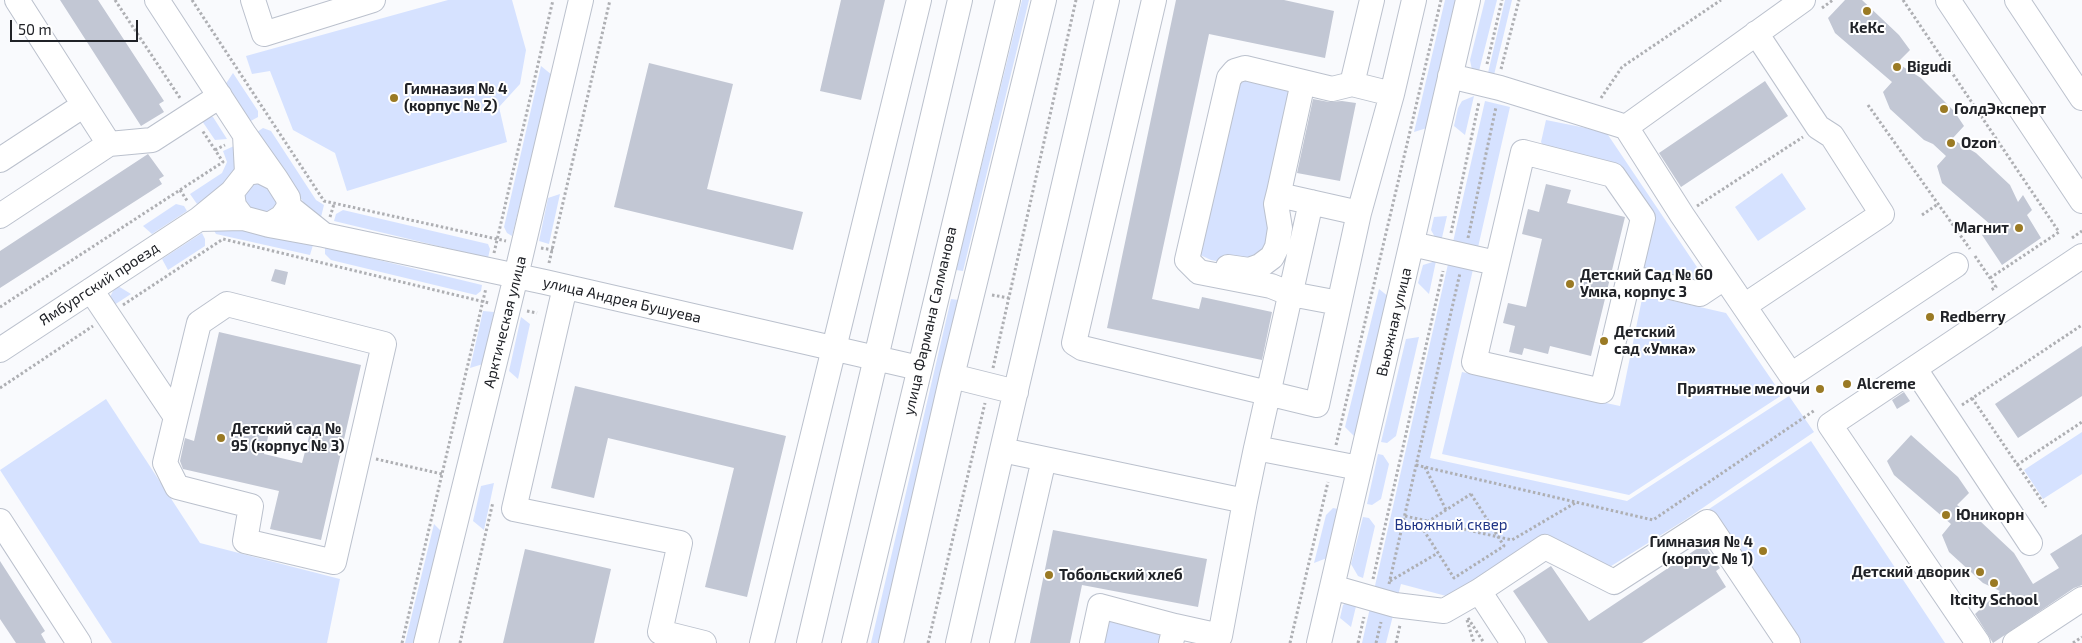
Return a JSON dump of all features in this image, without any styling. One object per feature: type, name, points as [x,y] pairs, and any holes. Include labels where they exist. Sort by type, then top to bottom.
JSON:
[{"type":"street","points":[[17,0],[109,144]]},
{"type":"street","points":[[157,0],[288,198],[289,207],[282,217],[269,225],[243,218],[199,219]]},
{"type":"street","points":[[253,0],[264,34],[372,0]]},
{"type":"street","name":"Арктическая улица","points":[[426,643],[524,245],[581,0]]},
{"type":"street","points":[[762,643],[919,0]]},
{"type":"street","points":[[809,643],[960,0]]},
{"type":"street","name":"улица Фармана Салманова","points":[[854,643],[1008,0]]},
{"type":"street","points":[[891,643],[952,376],[1044,0]]},
{"type":"street","points":[[958,643],[1107,0]]},
{"type":"street","points":[[1154,0],[1074,343],[1082,348],[1317,405],[1359,213],[1392,94],[1414,0]]},
{"type":"street","points":[[1352,84],[1372,0]]},
{"type":"street","name":"Вьюжная улица","points":[[1319,643],[1468,0]]},
{"type":"street","points":[[1626,127],[1803,0]]},
{"type":"street","points":[[1948,0],[2082,200]]},
{"type":"street","points":[[2017,0],[2082,98]]},
{"type":"street","points":[[1744,306],[1882,214],[1832,136],[1818,127],[1756,34]]},
{"type":"street","points":[[1339,303],[1291,294],[1271,286],[1199,272],[1187,260],[1229,78],[1236,71],[1245,68],[1332,89],[1352,84],[1392,94]]},
{"type":"street","points":[[1450,76],[1491,86],[1626,127],[1682,215],[1791,375],[1956,265]]},
{"type":"street","points":[[1190,248],[1202,261],[1234,269],[1249,270],[1260,266],[1272,257],[1277,247],[1280,228],[1276,204],[1303,82]]},
{"type":"street","points":[[0,216],[109,144],[152,140],[220,96]]},
{"type":"street","points":[[0,160],[84,105]]},
{"type":"street","points":[[245,135],[247,174]]},
{"type":"street","points":[[1523,152],[1613,175],[1643,218],[1629,277],[1602,390],[1474,362],[1523,152]]},
{"type":"street","points":[[243,218],[234,206],[232,192],[247,174],[260,172],[276,179]]},
{"type":"street","name":"Ямбургский проезд","points":[[0,350],[199,219],[232,192]]},
{"type":"street","points":[[1279,192],[1288,197],[1359,213]]},
{"type":"street","points":[[1092,643],[1100,606],[1173,635],[1220,636],[1267,394],[1311,202]]},
{"type":"street","points":[[289,207],[324,235]]},
{"type":"street","name":"улица Андрея Бушуева","points":[[269,225],[516,276],[919,368]]},
{"type":"street","points":[[1412,244],[1496,263]]},
{"type":"street","points":[[1978,643],[1830,425],[2082,256]]},
{"type":"street","points":[[1629,277],[1700,294],[1724,278]]},
{"type":"street","points":[[565,287],[514,509],[680,543],[660,632],[704,643]]},
{"type":"street","points":[[91,290],[176,416]]},
{"type":"street","points":[[227,304],[384,344],[334,562],[245,541],[251,506],[178,487],[165,463],[176,416],[199,323],[227,304]]},
{"type":"street","points":[[1915,369],[2030,543]]},
{"type":"street","points":[[952,376],[1016,392]]},
{"type":"street","points":[[1256,448],[1359,468]]},
{"type":"street","points":[[1002,450],[1245,501]]},
{"type":"street","points":[[1002,643],[1044,459]]},
{"type":"street","points":[[0,521],[78,643]]},
{"type":"street","points":[[1332,586],[1381,594],[1444,611],[1479,591],[1545,547],[1614,582],[1707,522],[1788,643]]},
{"type":"street","points":[[1479,591],[1513,643]]},
{"type":"street","points":[[2015,643],[2082,599]]},
{"type":"path","points":[[0,308],[223,162],[116,0]]},
{"type":"path","points":[[192,0],[324,201],[553,250]]},
{"type":"path","points":[[402,643],[553,0]]},
{"type":"path","points":[[928,643],[989,385],[1076,0]]},
{"type":"path","points":[[1290,643],[1441,0]]},
{"type":"path","points":[[1376,643],[1381,594],[1491,86],[1502,0]]},
{"type":"path","points":[[1358,643],[1381,594],[1405,516],[1455,254],[1491,86],[1500,75],[1519,0]]},
{"type":"path","points":[[1600,100],[1622,67],[1721,0]]},
{"type":"path","points":[[1903,0],[2059,232],[1990,278]]},
{"type":"path","points":[[1682,215],[1818,127]]},
{"type":"path","points":[[1922,215],[1938,204]]},
{"type":"path","points":[[1946,416],[2082,326]]},
{"type":"path","points":[[1972,398],[2046,508]]},
{"type":"path","points":[[1416,465],[1653,520],[1817,409],[1830,425]]},
{"type":"path","points":[[2017,465],[2082,422]]},
{"type":"path","points":[[358,455],[442,474]]},
{"type":"path","points":[[1425,467],[1446,510]]},
{"type":"path","points":[[1471,494],[1504,546],[1454,578],[1421,526],[1429,521],[1471,494]]},
{"type":"path","points":[[1405,516],[1512,540],[1576,503]]},
{"type":"path","points":[[1381,594],[1438,553]]},
{"type":"path","points":[[1474,643],[1466,615],[1484,643]]},
{"type":"path","points":[[2073,643],[2082,637]]},
{"type":"green space","name":"Гимназия № 4 (корпус № 2)","points":[[448,0],[512,0],[526,50],[520,84],[499,107],[507,142],[347,191],[335,153],[293,130],[270,71],[252,74],[246,56]]},
{"type":"green space","points":[[1022,0],[1029,0],[963,271],[956,270]]},
{"type":"green space","points":[[1445,0],[1457,0],[1427,128],[1414,132]]},
{"type":"green space","points":[[1485,0],[1497,0],[1478,75],[1472,70],[1470,60]]},
{"type":"green space","points":[[1505,0],[1512,0],[1494,75],[1488,73]]},
{"type":"green space","points":[[541,66],[552,75],[512,236],[507,233],[504,227]]},
{"type":"green space","points":[[233,73],[258,111],[258,117],[249,122],[225,85]]},
{"type":"green space","points":[[1242,77],[1297,89],[1276,236],[1248,268],[1211,260],[1198,254],[1232,84]]},
{"type":"green space","points":[[1474,96],[1465,135],[1454,126],[1458,108],[1462,101]]},
{"type":"green space","name":"Вьюжный сквер","points":[[1485,101],[1510,107],[1430,458],[1627,501],[1789,396],[1814,432],[1685,520],[1608,568],[1547,535],[1450,597],[1401,584],[1386,643],[1362,643]]},
{"type":"green space","points":[[213,117],[227,139],[215,140],[200,118]]},
{"type":"green space","points":[[1546,120],[1606,132],[1703,276],[1689,285],[1645,274],[1638,264],[1652,219],[1617,171],[1548,154],[1541,142]]},
{"type":"green space","points":[[263,128],[271,131],[316,200],[324,205],[321,217],[315,215],[306,206],[257,132]]},
{"type":"green space","points":[[234,146],[236,166],[232,177],[224,186],[197,204],[190,194],[222,173],[227,162],[223,151]]},
{"type":"green space","points":[[1782,173],[1806,209],[1758,241],[1735,207]]},
{"type":"green space","points":[[259,178],[279,200],[275,214],[249,212],[240,193]]},
{"type":"green space","points":[[560,194],[549,244],[539,241],[548,198]]},
{"type":"green space","points":[[176,204],[184,206],[187,211],[152,234],[143,226]]},
{"type":"green space","points":[[343,210],[488,244],[490,249],[488,258],[334,221],[336,214]]},
{"type":"green space","points":[[1447,216],[1441,242],[1436,239],[1431,230],[1434,217]]},
{"type":"green space","points":[[228,224],[313,245],[310,255],[216,234],[212,227]]},
{"type":"green space","points":[[202,233],[205,239],[205,246],[168,270],[162,259]]},
{"type":"green space","points":[[325,247],[482,285],[481,291],[476,295],[331,260],[325,254]]},
{"type":"green space","points":[[1436,261],[1429,294],[1418,283],[1423,265]]},
{"type":"green space","points":[[118,286],[131,294],[111,307],[109,299]]},
{"type":"green space","points":[[1379,289],[1389,297],[1355,437],[1345,427]]},
{"type":"green space","points":[[1643,294],[1726,313],[1782,395],[1629,495],[1442,454],[1462,372],[1620,406]]},
{"type":"green space","points":[[951,299],[959,300],[879,643],[871,643]]},
{"type":"green space","points":[[483,311],[494,312],[483,364],[470,368]]},
{"type":"green space","points":[[521,317],[530,324],[518,379],[509,371]]},
{"type":"green space","points":[[1419,337],[1396,436],[1387,443],[1381,442],[1406,339]]},
{"type":"green space","points":[[106,399],[200,543],[340,579],[327,643],[112,643],[0,470]]},
{"type":"green space","points":[[2082,432],[2082,474],[2043,499],[2024,470]]},
{"type":"green space","points":[[1811,441],[1945,643],[1797,643],[1709,509]]},
{"type":"green space","points":[[1378,454],[1383,455],[1389,464],[1381,499],[1372,505],[1367,504]]},
{"type":"green space","points":[[494,483],[484,530],[473,521],[481,486]]},
{"type":"green space","points":[[1333,508],[1338,509],[1327,558],[1314,563],[1326,515]]},
{"type":"green space","points":[[1363,517],[1369,518],[1375,526],[1363,578],[1358,576],[1351,564]]},
{"type":"green space","points":[[434,524],[443,533],[417,643],[405,643]]},
{"type":"green space","points":[[1353,598],[1358,598],[1351,627],[1340,618],[1343,605]]},
{"type":"green space","points":[[1107,615],[1165,629],[1162,643],[1101,643]]},
{"type":"building","points":[[60,0],[98,0],[164,101],[159,104],[164,112],[141,126]]},
{"type":"building","points":[[841,0],[885,0],[861,100],[820,91]]},
{"type":"building","points":[[1176,0],[1284,0],[1334,11],[1325,58],[1209,34],[1152,299],[1199,309],[1202,297],[1272,312],[1262,360],[1107,328]]},
{"type":"building","points":[[1845,0],[1862,0],[1899,35],[1910,50],[1897,63],[1921,78],[1954,111],[1964,126],[1952,139],[1976,153],[2010,185],[2018,202],[2023,195],[2032,210],[2027,215],[2041,238],[2002,265],[1982,235],[1991,225],[1942,183],[1937,166],[1946,156],[1933,144],[1924,140],[1890,109],[1883,92],[1892,82],[1835,33],[1828,18]]},
{"type":"building","points":[[649,63],[733,84],[707,189],[803,212],[793,250],[614,207]]},
{"type":"building","points":[[1765,81],[1788,116],[1681,187],[1659,153]]},
{"type":"building","points":[[1313,99],[1329,102],[1356,103],[1340,181],[1297,173]]},
{"type":"building","points":[[148,154],[164,176],[159,179],[162,184],[0,288],[0,251]]},
{"type":"building","name":"Детский Сад № 60 Умка, корпус 3","points":[[1546,184],[1571,190],[1567,203],[1625,217],[1591,356],[1550,346],[1548,354],[1524,348],[1522,355],[1509,352],[1515,326],[1503,323],[1508,303],[1526,307],[1542,239],[1522,234],[1528,209],[1539,212]]},
{"type":"building","points":[[275,269],[288,272],[285,285],[271,281]]},
{"type":"building","name":"Детский сад № 95 (корпус № 3)","points":[[219,332],[361,365],[321,540],[270,529],[279,491],[183,469],[180,461],[185,438],[194,441]],"holes":[[[271,424],[310,433],[302,463],[264,454]]]},
{"type":"building","points":[[2082,346],[2082,396],[2018,438],[1995,404]]},
{"type":"building","points":[[575,386],[786,436],[747,597],[705,587],[734,468],[608,438],[594,498],[551,488]]},
{"type":"building","points":[[1904,392],[1910,401],[1897,409],[1892,400]]},
{"type":"building","points":[[1911,435],[1958,477],[1969,493],[1957,505],[1980,521],[2014,553],[2033,584],[2059,568],[2050,554],[2082,534],[2082,585],[2074,588],[1993,643],[1975,614],[2000,591],[1983,583],[1949,552],[1942,535],[1951,524],[1894,475],[1887,461]]},
{"type":"building","points":[[1053,530],[1207,559],[1198,607],[1082,585],[1070,643],[1030,643]]},
{"type":"building","name":"Гимназия № 4 (корпус № 1)","points":[[1704,544],[1720,568],[1716,571],[1726,587],[1642,643],[1548,643],[1513,591],[1551,566],[1589,621]]},
{"type":"building","points":[[525,549],[611,569],[594,643],[503,643]]},
{"type":"building","points":[[0,561],[45,631],[41,634],[46,643],[16,643],[0,619]]},
{"type":"place","name":"КеКс","points":[[1867,11]]},
{"type":"place","name":"Bigudi","points":[[1897,67]]},
{"type":"place","name":"Гимназия № 4 (корпус № 2)","points":[[394,98]]},
{"type":"place","name":"ГолдЭксперт","points":[[1944,109]]},
{"type":"place","name":"Ozon","points":[[1951,143]]},
{"type":"place","name":"Магнит","points":[[2019,228]]},
{"type":"place","name":"Детский Сад № 60 Умка, корпус 3","points":[[1570,284]]},
{"type":"place","name":"Redberry","points":[[1930,317]]},
{"type":"place","name":"Детский сад «Умка»","points":[[1604,341]]},
{"type":"place","name":"Alcreme","points":[[1847,384]]},
{"type":"place","name":"Приятные мелочи","points":[[1820,389]]},
{"type":"place","name":"Детский сад № 95 (корпус № 3)","points":[[221,438]]},
{"type":"place","name":"Юникорн","points":[[1946,515]]},
{"type":"place","name":"Гимназия № 4 (корпус № 1)","points":[[1763,551]]},
{"type":"place","name":"Детский дворик","points":[[1980,572]]},
{"type":"place","name":"Тобольский хлеб","points":[[1049,575]]},
{"type":"place","name":"Itcity School","points":[[1994,583]]}]
